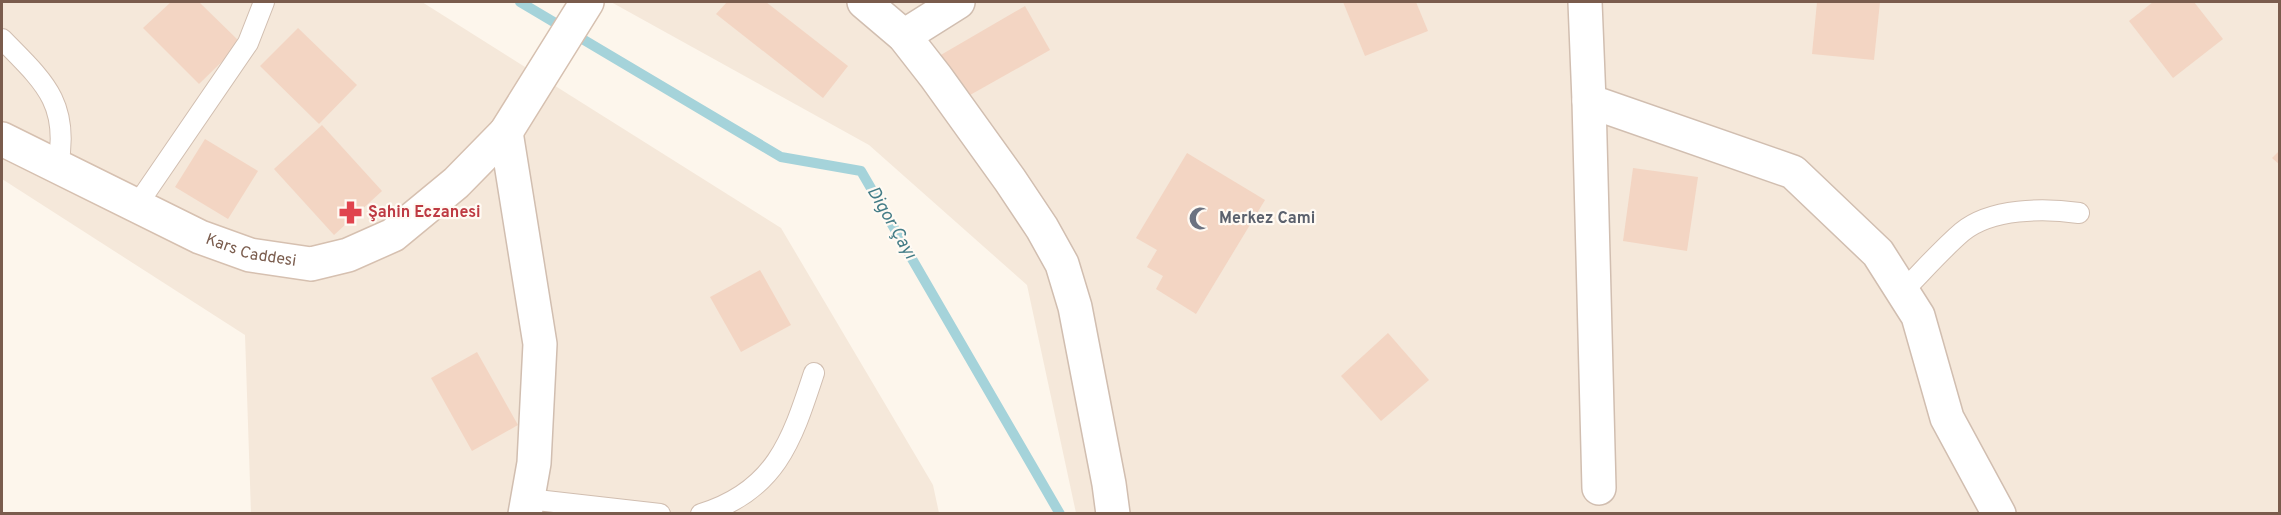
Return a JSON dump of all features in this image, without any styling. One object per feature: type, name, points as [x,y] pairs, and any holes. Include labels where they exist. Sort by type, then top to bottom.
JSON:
[{"type":"street","name":"Kars Caddesi","points":[[2,139],[200,237],[250,255],[311,264],[348,255],[393,235],[456,183],[506,132],[587,2]]},
{"type":"street","points":[[864,2],[904,36],[1010,180],[1042,228],[1062,264],[1077,318],[1113,513]]},
{"type":"street","points":[[904,36],[958,2]]},
{"type":"street","points":[[1585,2],[1599,488]]},
{"type":"street","points":[[1589,101],[1794,172],[1878,253],[1918,316],[1947,418],[1999,513]]},
{"type":"street","points":[[506,132],[540,344],[534,463],[527,506]]},
{"type":"lane","points":[[137,205],[248,43],[264,2]]},
{"type":"lane","points":[[2,39],[39,77],[57,109],[62,127],[62,147],[58,166]]},
{"type":"lane","points":[[1902,292],[1964,230],[1984,220],[2031,210],[2079,213]]},
{"type":"lane","points":[[701,513],[738,498],[758,483],[773,466],[786,448],[796,428],[814,373]]},
{"type":"lane","points":[[527,506],[660,513]]},
{"type":"shaded area","points":[[2,2],[422,2],[781,228],[933,485],[939,513],[251,513],[245,335],[2,179]]},
{"type":"shaded area","points":[[611,2],[2279,2],[2279,513],[1076,513],[1027,285],[869,145]]},
{"type":"building","points":[[171,2],[199,2],[241,43],[199,84],[143,28]]},
{"type":"building","points":[[727,2],[766,2],[848,66],[823,98],[716,14]]},
{"type":"building","points":[[1343,2],[1416,2],[1428,31],[1365,56]]},
{"type":"building","points":[[1817,2],[1880,2],[1874,60],[1812,54]]},
{"type":"building","points":[[2153,2],[2194,2],[2223,39],[2173,78],[2129,21]]},
{"type":"building","points":[[1025,6],[1050,50],[963,99],[939,56]]},
{"type":"building","points":[[298,28],[357,85],[319,124],[260,66]]},
{"type":"building","points":[[322,125],[382,191],[334,235],[274,169]]},
{"type":"building","points":[[205,139],[258,171],[228,219],[175,187]]},
{"type":"building","points":[[2280,150],[2280,165],[2272,158]]},
{"type":"building","name":"Merkez Cami","points":[[1187,153],[1265,200],[1196,314],[1156,289],[1163,276],[1147,267],[1157,250],[1136,238]]},
{"type":"building","points":[[1633,168],[1698,177],[1687,251],[1623,241]]},
{"type":"building","points":[[760,270],[791,325],[741,352],[710,297]]},
{"type":"building","points":[[1388,333],[1429,380],[1381,421],[1341,376]]},
{"type":"building","points":[[477,352],[518,425],[472,451],[431,378]]},
{"type":"waterway","name":"Digor Çayı","points":[[520,2],[781,157],[861,171],[1060,514]]},
{"type":"place","name":"Şahin Eczanesi","points":[[350,213]]},
{"type":"place","name":"Merkez Cami","points":[[1201,219]]}]
